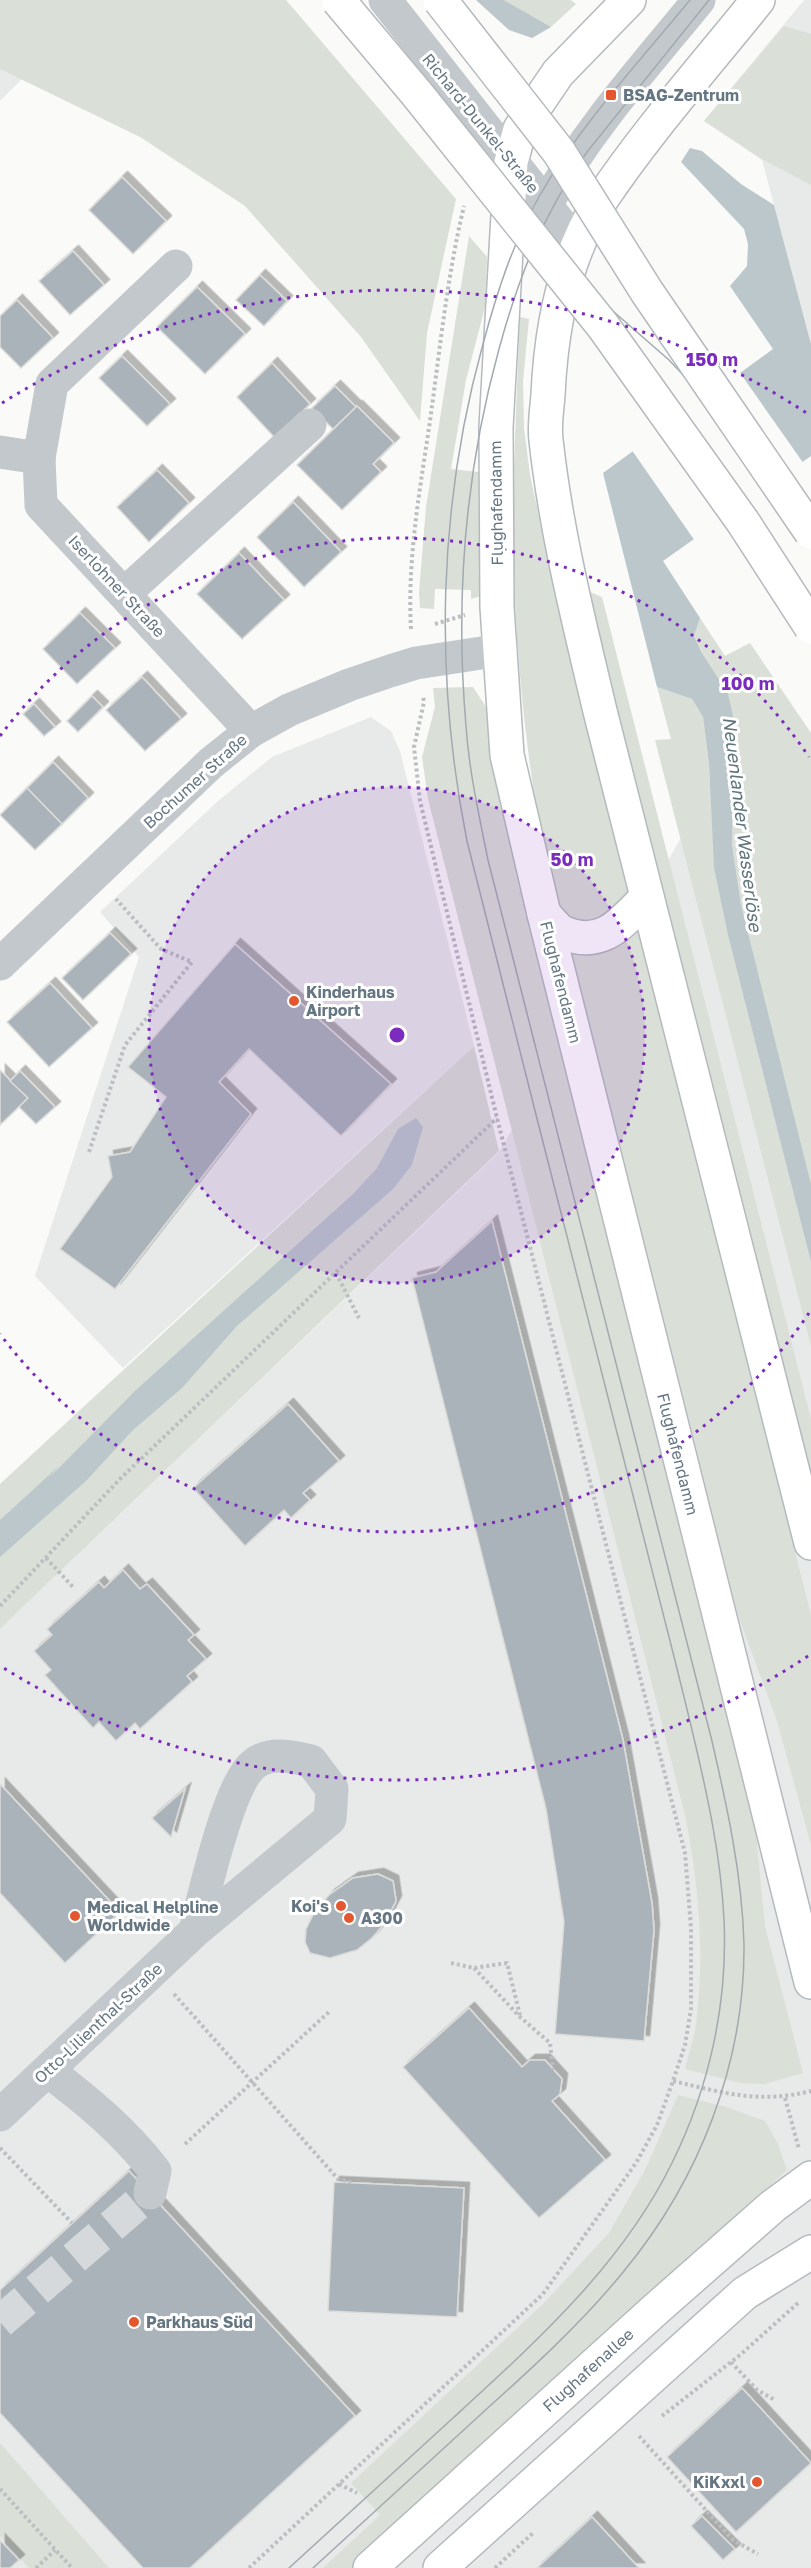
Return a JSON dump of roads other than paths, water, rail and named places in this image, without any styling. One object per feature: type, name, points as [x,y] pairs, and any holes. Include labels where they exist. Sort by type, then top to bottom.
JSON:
[{"type":"main road","points":[[338,0],[417,94],[603,326],[743,522],[811,627]]},
{"type":"main road","points":[[440,0],[559,152],[647,292],[811,532]]},
{"type":"main road","name":"Flughafendamm","points":[[629,0],[558,73],[520,129],[511,162],[496,427],[497,607],[507,755],[544,914],[811,1982]]},
{"type":"main road","points":[[758,0],[600,201],[569,264],[553,329],[549,361],[546,438],[570,585],[811,1543]]},
{"type":"main road","points":[[544,914],[562,933],[591,938],[612,931],[647,897]]},
{"type":"main road","name":"Flughafenallee","points":[[370,2568],[656,2309],[773,2206],[811,2178]]},
{"type":"main road","points":[[440,2568],[745,2293],[811,2252]]},
{"type":"street","name":"Richard-Dunkel-Straße","points":[[384,0],[578,246]]},
{"type":"street","points":[[546,205],[565,171],[593,131],[699,0]]},
{"type":"street","name":"Iserlohner Straße","points":[[176,266],[52,384],[39,458],[41,504],[251,731]]},
{"type":"street","points":[[124,594],[310,425]]},
{"type":"street","points":[[0,452],[39,458]]},
{"type":"street","name":"Bochumer Straße","points":[[0,964],[211,763],[251,731],[289,710],[349,685],[416,663],[501,651]]},
{"type":"street","name":"Otto-Lilienthal-Straße","points":[[0,2115],[195,1931],[330,1819],[332,1788],[312,1761],[283,1754],[255,1763],[238,1785],[219,1840],[195,1931]]},
{"type":"street","points":[[48,2071],[101,2111],[137,2147],[155,2171],[150,2193]]},
{"type":"tunnel","points":[[0,2322],[150,2193]]},
{"type":"tram line","points":[[343,0],[539,232],[606,305],[669,360],[719,413]]},
{"type":"tram line","points":[[289,2568],[546,2331],[603,2268],[652,2200],[672,2163],[706,2075],[719,2014],[723,1983],[724,1920],[717,1848],[708,1801],[672,1649],[467,841],[456,779],[449,717],[446,654],[449,529],[457,467],[468,405],[483,344],[507,268],[530,213],[573,143],[690,0]]},
{"type":"tram line","points":[[313,2568],[536,2364],[573,2328],[624,2271],[651,2236],[675,2198],[695,2159],[726,2076],[736,2033],[742,1989],[744,1944],[737,1865],[728,1814],[711,1737],[488,860],[467,743],[462,630],[466,536],[478,442],[499,349],[524,271],[545,222],[571,175],[709,0]]},
{"type":"place","name":"BSAG-Zentrum","points":[[611,95]]},
{"type":"place","name":"Kinderhaus Airport","points":[[294,1001]]},
{"type":"place","name":"Koi's","points":[[341,1906]]},
{"type":"place","name":"Medical Helpline Worldwide","points":[[75,1916]]},
{"type":"place","name":"A300","points":[[349,1918]]},
{"type":"place","name":"Parkhaus Süd","points":[[134,2322]]},
{"type":"place","name":"KiKxxl","points":[[757,2482]]},
{"type":"water label","name":"Neuenlander Wasserlöse","points":[[742,824]]}]
